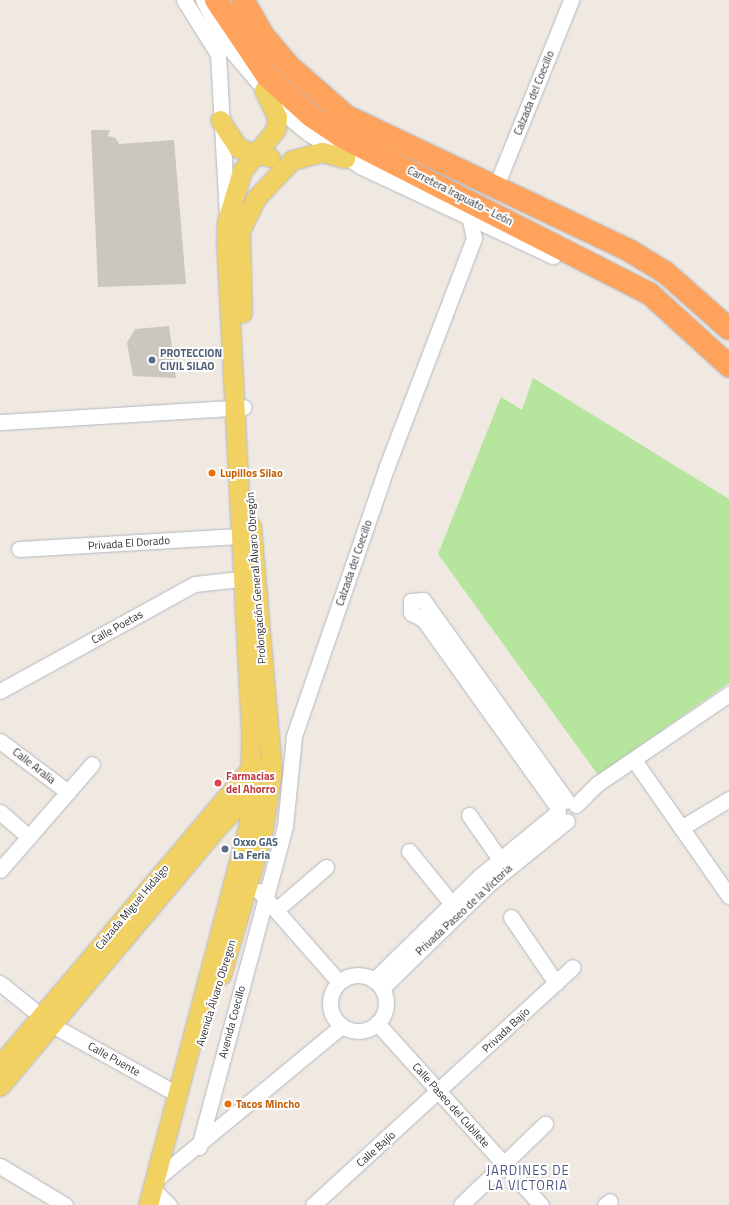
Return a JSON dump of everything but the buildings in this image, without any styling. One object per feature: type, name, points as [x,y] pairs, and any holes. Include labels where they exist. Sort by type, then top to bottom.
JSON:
[{"type":"highway","name":"Carretera Irapuato - León","points":[[216,0],[267,76],[311,116],[342,137],[579,256],[650,294],[729,366]]},
{"type":"highway","name":"Carretera Irapuato - León","points":[[243,0],[263,35],[288,65],[310,88],[346,116],[496,186],[636,254],[666,273],[729,329]]},
{"type":"main road","points":[[234,226],[242,171],[260,154],[276,129],[277,117],[264,90]]},
{"type":"main road","points":[[220,120],[238,148],[271,158],[275,174]]},
{"type":"main road","points":[[234,226],[275,174],[292,160],[305,155],[322,152],[345,158]]},
{"type":"main road","name":"Prolongación General Álvaro Obregón","points":[[234,226],[226,245],[238,408],[271,769]]},
{"type":"main road","name":"Prolongación General Álvaro Obregón","points":[[234,226],[240,579],[251,766],[249,793]]},
{"type":"main road","name":"Calzada Miguel Hidalgo","points":[[0,1086],[47,1021],[251,766],[271,769]]},
{"type":"main road","name":"Calzada Miguel Hidalgo","points":[[0,1065],[47,1021],[219,824],[271,769]]},
{"type":"main road","name":"Avenida Álvaro Obregon","points":[[159,1193],[175,1092],[242,880],[267,815],[271,769]]},
{"type":"main road","name":"Avenida Álvaro Obregon","points":[[159,1193],[242,880],[249,793]]},
{"type":"main road","points":[[219,824],[246,834]]},
{"type":"street","name":"Prolongación General Álvaro Obregón","points":[[184,0],[218,54],[220,120],[234,226]]},
{"type":"street","points":[[203,0],[229,48],[287,116],[345,158],[553,256],[579,256]]},
{"type":"street","name":"Calzada del Coecillo","points":[[496,186],[571,0]]},
{"type":"street","points":[[469,217],[474,238],[496,230]]},
{"type":"street","name":"Calzada del Coecillo","points":[[265,897],[284,826],[292,767],[294,736],[366,526],[431,345],[474,238]]},
{"type":"street","points":[[0,422],[238,408]]},
{"type":"street","name":"Privada El Dorado","points":[[19,549],[240,536]]},
{"type":"street","name":"Calle Poetas","points":[[0,691],[194,584],[240,579]]},
{"type":"street","points":[[498,714],[423,620],[410,613],[411,601],[423,600],[498,714],[565,809]]},
{"type":"street","name":"Privada Paseo de la Victoria","points":[[378,984],[455,909],[565,809],[597,784],[729,694]]},
{"type":"street","name":"Calle Aralia","points":[[0,741],[68,792]]},
{"type":"street","points":[[634,760],[729,896]]},
{"type":"street","points":[[0,870],[92,764]]},
{"type":"street","points":[[271,769],[292,767]]},
{"type":"street","points":[[681,828],[729,799]]},
{"type":"street","points":[[0,812],[29,837]]},
{"type":"street","points":[[469,815],[503,865]]},
{"type":"street","points":[[409,851],[455,909]]},
{"type":"street","points":[[276,910],[326,867]]},
{"type":"street","points":[[242,880],[265,897],[339,982]]},
{"type":"street","name":"Avenida Coecillo","points":[[199,1147],[265,897]]},
{"type":"street","points":[[511,917],[556,983]]},
{"type":"street","name":"Privada Bajío","points":[[439,1092],[573,967]]},
{"type":"street","points":[[356,975],[378,984],[386,1007],[377,1023],[356,1031],[342,1026],[331,1010],[330,1000],[339,982],[356,975]]},
{"type":"street","name":"Calle Puente","points":[[0,983],[47,1021],[175,1092]]},
{"type":"street","name":"Calle Paseo del Cubilete","points":[[377,1023],[542,1205]]},
{"type":"street","points":[[159,1193],[199,1147],[342,1026]]},
{"type":"street","name":"Calle Bajío","points":[[313,1205],[439,1092]]},
{"type":"street","points":[[461,1205],[545,1124]]},
{"type":"street","points":[[0,1166],[66,1205]]},
{"type":"green space","points":[[533,378],[729,499],[729,683],[598,775],[438,554],[501,397],[522,410]]},
{"type":"place","name":"PROTECCION CIVIL SILAO","points":[[152,360]]},
{"type":"place","name":"Lupillos Silao","points":[[212,473]]},
{"type":"place","name":"Farmacias del Ahorro","points":[[218,783]]},
{"type":"place","name":"Oxxo GAS La Feria","points":[[225,849]]},
{"type":"place","name":"Tacos Mincho","points":[[228,1104]]},
{"type":"district","name":"JARDINES DE LA VICTORIA","points":[[528,1178]]}]
